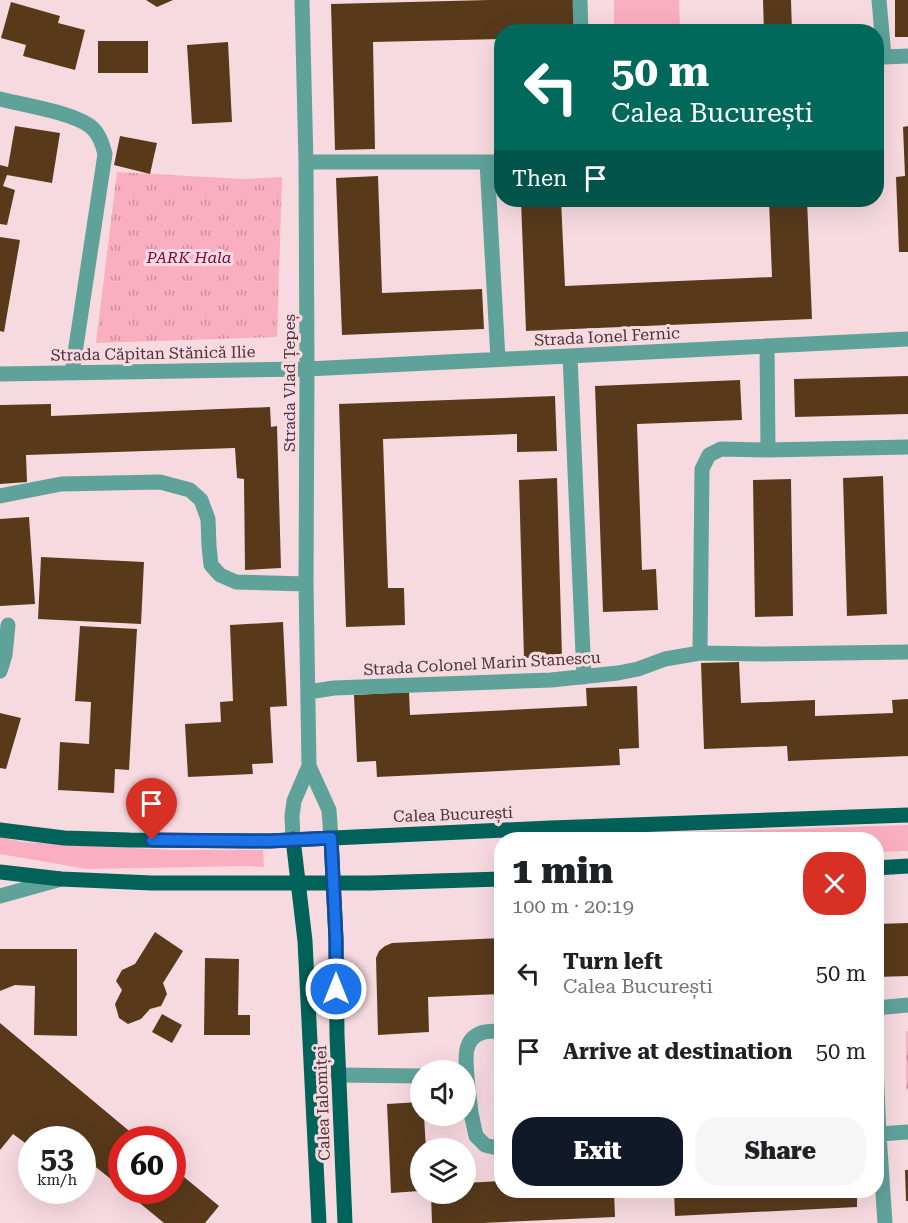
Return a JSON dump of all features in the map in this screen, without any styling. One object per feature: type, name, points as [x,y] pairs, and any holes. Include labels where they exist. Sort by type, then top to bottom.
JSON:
[{"type":"main road","name":"Calea București","points":[[0,830],[64,838],[269,841],[908,815]]},
{"type":"main road","name":"Calea Ialomiței","points":[[331,838],[345,1223]]},
{"type":"main road","name":"Calea Ialomiței","points":[[293,839],[306,958],[320,1223]]},
{"type":"main road","points":[[884,867],[908,866]]},
{"type":"main road","points":[[0,872],[61,879],[152,883],[371,883],[494,879]]},
{"type":"street","name":"Strada Vlad Țepeș","points":[[302,0],[306,162],[306,584],[309,766],[329,810],[331,838]]},
{"type":"street","points":[[580,0],[581,24]]},
{"type":"street","points":[[879,0],[881,24]]},
{"type":"street","points":[[884,57],[908,56]]},
{"type":"street","points":[[0,99],[71,117],[91,127],[101,139],[105,154],[72,373]]},
{"type":"street","points":[[306,162],[494,162]]},
{"type":"street","points":[[495,207],[498,359]]},
{"type":"street","name":"Strada Ionel Fernic","points":[[307,369],[908,339]]},
{"type":"street","points":[[767,346],[768,450]]},
{"type":"street","points":[[570,356],[584,677]]},
{"type":"street","name":"Strada Căpitan Stănică Ilie","points":[[0,374],[307,369]]},
{"type":"street","points":[[700,653],[702,469],[709,456],[721,449],[908,447]]},
{"type":"street","points":[[0,496],[61,484],[160,482],[190,490],[201,500],[208,519],[211,565],[220,575],[236,582],[306,584]]},
{"type":"street","points":[[0,671],[5,655],[8,625]]},
{"type":"street","name":"Strada Colonel Marin Stanescu","points":[[308,692],[334,688],[551,680],[618,674],[665,659],[700,653],[908,652]]},
{"type":"street","name":"Strada Vlad Țepeș","points":[[293,839],[292,809],[309,766]]},
{"type":"street","points":[[0,897],[61,879]]},
{"type":"street","points":[[884,1007],[908,1005]]},
{"type":"street","points":[[466,1060],[466,1050],[470,1041],[481,1032],[494,1031]]},
{"type":"street","points":[[338,1075],[410,1076]]},
{"type":"street","points":[[474,1126],[476,1136],[485,1145],[494,1147]]},
{"type":"street","points":[[884,1134],[908,1132]]},
{"type":"street","points":[[883,1198],[885,1223]]},
{"type":"green space","points":[[614,0],[679,0],[680,24],[614,24]]},
{"type":"green space","name":"PARK Hala","points":[[117,172],[244,179],[282,177],[277,337],[96,343]]},
{"type":"green space","points":[[908,825],[908,851],[884,852],[884,832],[700,832]]},
{"type":"green space","points":[[0,837],[22,842],[171,850],[263,850],[264,867],[87,869],[0,854]]},
{"type":"green space","points":[[906,1031],[908,1031],[908,1089],[906,1089]]},
{"type":"building","points":[[146,0],[173,0],[157,7]]},
{"type":"building","points":[[574,0],[575,24],[494,24],[494,39],[373,42],[375,149],[335,150],[331,4]]},
{"type":"building","points":[[763,0],[791,0],[792,24],[764,24]]},
{"type":"building","points":[[895,0],[908,0],[908,37],[895,37]]},
{"type":"building","points":[[11,2],[60,16],[58,23],[85,30],[75,70],[23,56],[26,45],[1,38]]},
{"type":"building","points":[[98,41],[148,41],[148,73],[98,73]]},
{"type":"building","points":[[228,42],[232,122],[192,124],[187,45]]},
{"type":"building","points":[[15,126],[60,133],[52,183],[7,175],[3,186],[15,190],[7,225],[0,224],[0,165],[8,167]]},
{"type":"building","points":[[908,126],[908,252],[899,252],[896,177],[905,176],[903,127]]},
{"type":"building","points":[[120,136],[157,143],[150,174],[114,165]]},
{"type":"building","points":[[378,176],[382,293],[482,289],[484,329],[342,335],[336,178]]},
{"type":"building","points":[[521,207],[561,207],[565,286],[772,277],[769,207],[807,207],[812,319],[526,331]]},
{"type":"building","points":[[0,237],[20,240],[4,332],[0,331]]},
{"type":"building","points":[[908,376],[908,414],[795,417],[794,379]]},
{"type":"building","points":[[740,380],[742,420],[637,424],[642,570],[656,569],[658,610],[603,612],[595,386]]},
{"type":"building","points":[[555,396],[557,451],[517,452],[517,434],[383,439],[388,588],[404,588],[405,625],[346,627],[339,404]]},
{"type":"building","points":[[51,404],[51,416],[270,407],[271,427],[277,426],[281,568],[245,570],[244,479],[237,478],[235,448],[26,455],[27,482],[0,484],[0,405]]},
{"type":"building","points":[[883,476],[887,614],[847,616],[843,478]]},
{"type":"building","points":[[557,478],[562,657],[524,658],[519,480]]},
{"type":"building","points":[[791,479],[793,616],[755,617],[753,480]]},
{"type":"building","points":[[29,517],[35,604],[0,606],[0,519]]},
{"type":"building","points":[[41,557],[144,562],[141,624],[38,619]]},
{"type":"building","points":[[283,622],[287,706],[270,707],[273,763],[252,764],[253,774],[188,777],[185,724],[221,722],[220,702],[233,701],[230,625]]},
{"type":"building","points":[[80,626],[137,629],[129,770],[115,769],[114,793],[58,790],[60,742],[89,744],[91,702],[75,701]]},
{"type":"building","points":[[739,662],[741,703],[815,700],[815,716],[893,713],[892,700],[908,699],[908,756],[788,761],[787,746],[704,749],[701,663]]},
{"type":"building","points":[[637,686],[639,748],[619,749],[620,765],[377,777],[376,761],[357,762],[354,695],[409,692],[410,715],[587,706],[586,688]]},
{"type":"building","points":[[0,713],[21,718],[6,769],[0,768]]},
{"type":"building","points":[[908,923],[908,976],[884,977],[884,924]]},
{"type":"building","points":[[155,932],[183,951],[163,983],[167,994],[161,1006],[150,1009],[141,1019],[128,1024],[119,1018],[115,1004],[122,990],[116,981],[122,970],[135,964]]},
{"type":"building","points":[[494,938],[494,994],[428,997],[429,1032],[378,1035],[376,958],[379,951],[392,943]]},
{"type":"building","points":[[0,949],[77,949],[77,1036],[34,1035],[35,986],[15,985],[0,991]]},
{"type":"building","points":[[205,958],[239,959],[238,1015],[250,1015],[250,1035],[204,1035]]},
{"type":"building","points":[[162,1014],[182,1025],[172,1043],[152,1032]]},
{"type":"building","points":[[0,1023],[123,1126],[108,1126],[108,1177],[96,1167],[96,1126],[18,1126],[18,1138],[13,1134],[0,1150]]},
{"type":"building","points":[[410,1103],[410,1126],[425,1126],[425,1138],[410,1138],[410,1192],[391,1193],[387,1104]]},
{"type":"building","points":[[905,1170],[908,1170],[908,1201],[906,1201]]},
{"type":"building","points":[[186,1179],[219,1206],[205,1223],[164,1223],[141,1204],[186,1204]]},
{"type":"building","points":[[494,1181],[494,1198],[614,1198],[615,1217],[432,1223],[431,1204],[476,1204],[476,1182]]},
{"type":"building","points":[[674,1198],[857,1198],[857,1207],[675,1216]]},
{"type":"route","points":[[152,840],[269,841],[331,838],[336,989]]}]
